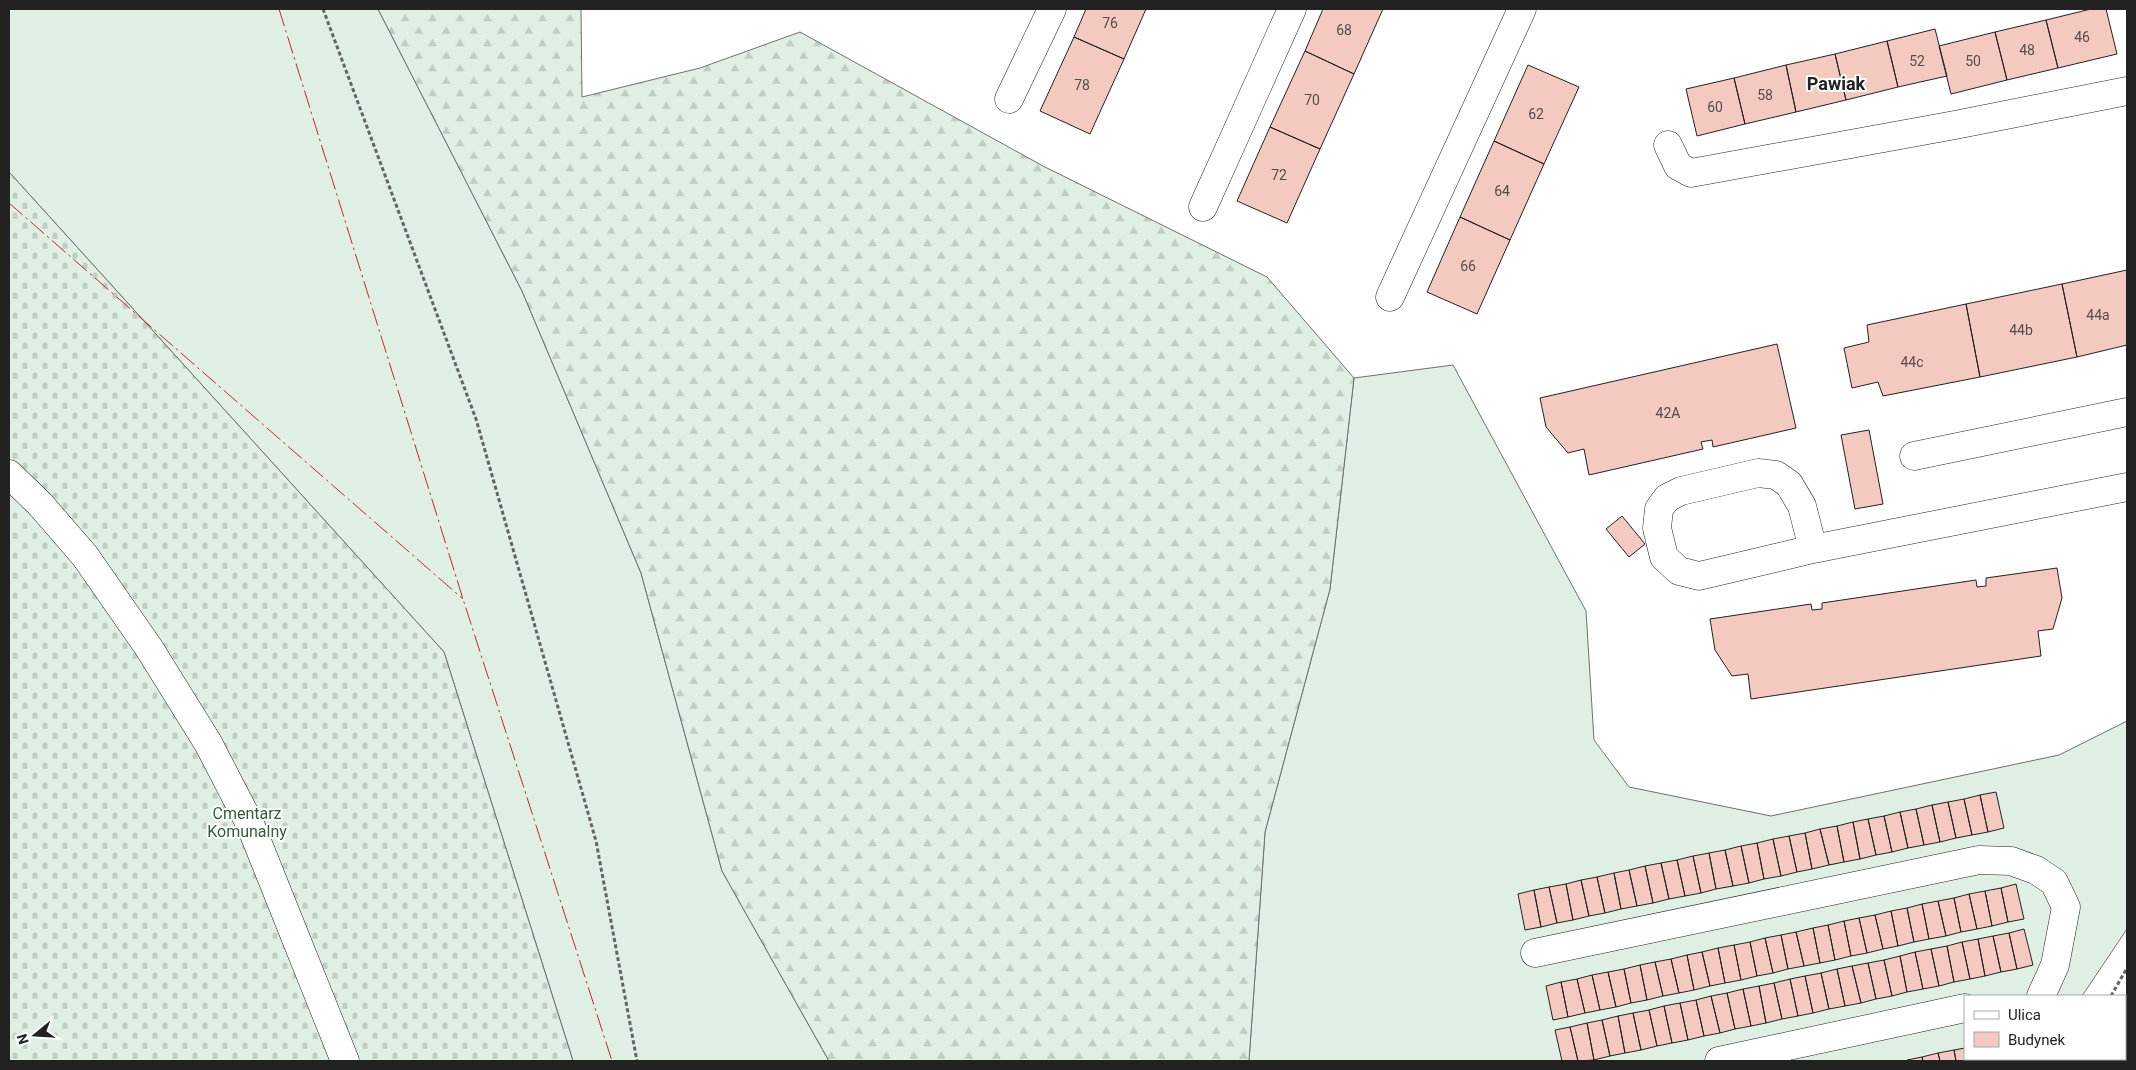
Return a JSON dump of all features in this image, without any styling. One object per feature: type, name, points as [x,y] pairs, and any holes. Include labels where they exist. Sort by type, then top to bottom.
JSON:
[{"type":"street","points":[[1009,99],[1052,9]]},
{"type":"street","points":[[1203,207],[1292,9]]},
{"type":"street","points":[[1390,297],[1522,9]]},
{"type":"street","points":[[1668,145],[1678,166],[1691,172],[1955,125],[2127,91]]},
{"type":"street","points":[[1914,456],[2127,412]]},
{"type":"street","points":[[1813,549],[1802,506],[1789,484],[1776,475],[1758,473],[1681,491],[1667,498],[1658,509],[1657,528],[1664,557],[1678,571],[1699,576],[1813,549],[2127,487]]},
{"type":"street","points":[[9,474],[40,504],[85,556],[149,648],[208,743],[250,824],[345,1061]]},
{"type":"street","points":[[1535,953],[1979,860],[2011,861],[2036,870],[2054,882],[2066,907],[2055,965],[2041,995]]},
{"type":"street","points":[[1719,1061],[1964,1008]]},
{"type":"path","points":[[323,9],[476,419],[596,841],[637,1061]]},
{"type":"path","points":[[2112,995],[2127,968]]},
{"type":"green space","points":[[9,9],[378,9],[522,291],[641,573],[722,871],[829,1061],[573,1061],[444,652],[9,172]]},
{"type":"green space","points":[[378,9],[581,9],[582,97],[700,68],[800,32],[1043,166],[1267,277],[1354,378],[1330,589],[1265,832],[1249,1061],[829,1061],[722,871],[641,573],[522,291]]},
{"type":"green space","name":"Cmentarz Komunalny","points":[[9,172],[444,652],[573,1061],[9,1061]]},
{"type":"green space","points":[[1453,365],[1586,611],[1594,740],[1629,787],[1771,816],[2059,755],[2127,721],[2127,929],[2083,995],[1964,995],[1964,1060],[2053,1061],[1249,1061],[1265,832],[1330,589],[1354,378]]},
{"type":"building","points":[[1086,9],[1146,9],[1124,59],[1074,37]]},
{"type":"building","points":[[1323,9],[1383,9],[1354,74],[1305,51]]},
{"type":"building","points":[[2091,9],[2106,9],[2117,54],[2058,68],[2046,20]]},
{"type":"building","points":[[2046,20],[2058,68],[2007,80],[1995,32]]},
{"type":"building","points":[[1935,29],[1947,76],[1898,87],[1887,41]]},
{"type":"building","points":[[1995,32],[2007,80],[1951,94],[1939,46]]},
{"type":"building","points":[[1074,37],[1124,59],[1090,134],[1040,111]]},
{"type":"building","points":[[1887,41],[1898,87],[1846,100],[1835,54]]},
{"type":"building","points":[[1305,51],[1354,74],[1320,149],[1270,127]]},
{"type":"building","points":[[1835,54],[1846,100],[1796,112],[1786,65]]},
{"type":"building","points":[[1528,65],[1579,87],[1544,164],[1494,141]]},
{"type":"building","points":[[1786,65],[1796,112],[1745,124],[1734,78]]},
{"type":"building","points":[[1734,78],[1745,124],[1697,136],[1686,89]]},
{"type":"building","points":[[1270,127],[1320,149],[1287,223],[1237,201]]},
{"type":"building","points":[[1494,141],[1544,164],[1510,240],[1460,217]]},
{"type":"building","points":[[1460,217],[1510,240],[1477,314],[1427,292]]},
{"type":"building","points":[[2127,270],[2127,345],[2077,357],[2062,284]]},
{"type":"building","points":[[2062,284],[2077,357],[1980,377],[1966,304]]},
{"type":"building","points":[[1966,304],[1980,377],[1883,396],[1878,382],[1852,388],[1844,348],[1869,342],[1867,325]]},
{"type":"building","points":[[1777,344],[1796,428],[1713,447],[1712,440],[1701,442],[1703,449],[1589,475],[1584,449],[1568,453],[1546,427],[1540,398]]},
{"type":"building","points":[[1869,430],[1883,504],[1855,509],[1841,435]]},
{"type":"building","points":[[1622,516],[1645,544],[1629,557],[1606,529]]},
{"type":"building","points":[[2057,568],[2062,598],[2053,629],[2038,631],[2041,656],[1751,699],[1748,674],[1732,676],[1715,650],[1710,619],[1811,604],[1812,610],[1822,609],[1822,603],[1976,580],[1977,587],[1986,586],[1986,578]]},
{"type":"building","points":[[1996,792],[2004,828],[1988,832],[1980,795]]},
{"type":"building","points":[[1980,795],[1988,832],[1972,835],[1964,799]]},
{"type":"building","points":[[1964,799],[1972,835],[1956,838],[1948,802]]},
{"type":"building","points":[[1948,802],[1956,838],[1940,842],[1932,805]]},
{"type":"building","points":[[1932,805],[1940,842],[1924,845],[1916,809]]},
{"type":"building","points":[[1916,809],[1924,845],[1908,848],[1900,812]]},
{"type":"building","points":[[1900,812],[1908,848],[1892,852],[1884,816]]},
{"type":"building","points":[[1884,816],[1892,852],[1876,855],[1868,819]]},
{"type":"building","points":[[1868,819],[1876,855],[1860,859],[1853,822]]},
{"type":"building","points":[[1853,822],[1860,859],[1844,862],[1837,826]]},
{"type":"building","points":[[1837,826],[1844,862],[1829,865],[1820,829]]},
{"type":"building","points":[[1820,829],[1829,865],[1812,869],[1805,833]]},
{"type":"building","points":[[1805,833],[1812,869],[1797,872],[1789,836]]},
{"type":"building","points":[[1789,836],[1797,872],[1781,876],[1773,839]]},
{"type":"building","points":[[1773,839],[1781,876],[1764,879],[1757,843]]},
{"type":"building","points":[[1757,843],[1764,879],[1749,883],[1741,846]]},
{"type":"building","points":[[1741,846],[1749,883],[1733,886],[1725,850]]},
{"type":"building","points":[[1725,850],[1733,886],[1716,889],[1709,853]]},
{"type":"building","points":[[1709,853],[1716,889],[1701,893],[1693,856]]},
{"type":"building","points":[[1693,856],[1701,893],[1685,896],[1677,860]]},
{"type":"building","points":[[1677,860],[1685,896],[1669,899],[1661,863]]},
{"type":"building","points":[[1661,863],[1669,899],[1653,903],[1645,866]]},
{"type":"building","points":[[1645,866],[1653,903],[1637,906],[1629,870]]},
{"type":"building","points":[[1629,870],[1637,906],[1621,909],[1614,873]]},
{"type":"building","points":[[1614,873],[1621,909],[1605,913],[1597,877]]},
{"type":"building","points":[[1597,877],[1605,913],[1589,916],[1581,880]]},
{"type":"building","points":[[1581,880],[1589,916],[1573,920],[1566,884]]},
{"type":"building","points":[[1566,884],[1573,920],[1557,923],[1549,887]]},
{"type":"building","points":[[2016,884],[2024,919],[2008,922],[2001,888]]},
{"type":"building","points":[[1549,887],[1557,923],[1541,927],[1534,890]]},
{"type":"building","points":[[2001,888],[2008,922],[1992,926],[1985,891]]},
{"type":"building","points":[[1534,890],[1541,927],[1525,930],[1518,894]]},
{"type":"building","points":[[1985,891],[1992,926],[1977,929],[1969,894]]},
{"type":"building","points":[[1969,894],[1977,929],[1961,932],[1954,898]]},
{"type":"building","points":[[1954,898],[1961,932],[1946,936],[1938,901]]},
{"type":"building","points":[[1938,901],[1946,936],[1929,939],[1922,904]]},
{"type":"building","points":[[1922,904],[1929,939],[1914,942],[1907,908]]},
{"type":"building","points":[[1907,908],[1914,942],[1898,946],[1891,911]]},
{"type":"building","points":[[1891,911],[1898,946],[1883,949],[1875,915]]},
{"type":"building","points":[[1875,915],[1883,949],[1867,953],[1859,918]]},
{"type":"building","points":[[1859,918],[1867,953],[1851,956],[1844,921]]},
{"type":"building","points":[[1844,921],[1851,956],[1835,960],[1828,925]]},
{"type":"building","points":[[1828,925],[1835,960],[1820,963],[1813,928]]},
{"type":"building","points":[[1813,928],[1820,963],[1804,966],[1796,932]]},
{"type":"building","points":[[2024,929],[2033,965],[2017,969],[2009,933]]},
{"type":"building","points":[[1796,932],[1804,966],[1788,969],[1781,935]]},
{"type":"building","points":[[2009,933],[2017,969],[2001,972],[1993,936]]},
{"type":"building","points":[[1781,935],[1788,969],[1773,973],[1765,938]]},
{"type":"building","points":[[1993,936],[2001,972],[1985,976],[1978,939]]},
{"type":"building","points":[[1765,938],[1773,973],[1757,976],[1750,942]]},
{"type":"building","points":[[1978,939],[1985,976],[1970,979],[1962,942]]},
{"type":"building","points":[[1750,942],[1757,976],[1741,980],[1734,945]]},
{"type":"building","points":[[1962,942],[1970,979],[1954,982],[1947,946]]},
{"type":"building","points":[[1734,945],[1741,980],[1725,983],[1718,948]]},
{"type":"building","points":[[1947,946],[1954,982],[1939,986],[1931,949]]},
{"type":"building","points":[[1718,948],[1725,983],[1710,986],[1702,952]]},
{"type":"building","points":[[1931,949],[1939,986],[1923,989],[1915,952]]},
{"type":"building","points":[[1702,952],[1710,986],[1694,990],[1687,955]]},
{"type":"building","points":[[1915,952],[1923,989],[1907,992],[1900,956]]},
{"type":"building","points":[[1687,955],[1694,990],[1679,993],[1671,959]]},
{"type":"building","points":[[1900,956],[1907,992],[1892,996],[1884,960]]},
{"type":"building","points":[[1671,959],[1679,993],[1663,996],[1655,962]]},
{"type":"building","points":[[1884,960],[1892,996],[1876,999],[1868,963]]},
{"type":"building","points":[[1655,962],[1663,996],[1647,1000],[1640,965]]},
{"type":"building","points":[[1868,963],[1876,999],[1861,1003],[1852,966]]},
{"type":"building","points":[[1640,965],[1647,1000],[1631,1003],[1624,969]]},
{"type":"building","points":[[1852,966],[1861,1003],[1845,1006],[1837,969]]},
{"type":"building","points":[[1624,969],[1631,1003],[1616,1007],[1608,972]]},
{"type":"building","points":[[1837,969],[1845,1006],[1829,1009],[1821,973]]},
{"type":"building","points":[[1608,972],[1616,1007],[1600,1010],[1592,975]]},
{"type":"building","points":[[1821,973],[1829,1009],[1813,1013],[1805,976]]},
{"type":"building","points":[[1592,975],[1600,1010],[1585,1013],[1577,979]]},
{"type":"building","points":[[1805,976],[1813,1013],[1798,1016],[1790,979]]},
{"type":"building","points":[[1577,979],[1585,1013],[1568,1017],[1561,982]]},
{"type":"building","points":[[1790,979],[1798,1016],[1782,1019],[1774,983]]},
{"type":"building","points":[[1561,982],[1568,1017],[1553,1020],[1546,986]]},
{"type":"building","points":[[1774,983],[1782,1019],[1766,1023],[1759,986]]},
{"type":"building","points":[[1759,986],[1766,1023],[1751,1026],[1743,989]]},
{"type":"building","points":[[1743,989],[1751,1026],[1735,1029],[1727,993]]},
{"type":"building","points":[[1727,993],[1735,1029],[1720,1033],[1711,996]]},
{"type":"building","points":[[1711,996],[1720,1033],[1704,1036],[1696,1000]]},
{"type":"building","points":[[1696,1000],[1704,1036],[1688,1040],[1680,1003]]},
{"type":"building","points":[[1680,1003],[1688,1040],[1672,1043],[1664,1006]]},
{"type":"building","points":[[1664,1006],[1672,1043],[1657,1046],[1649,1010]]},
{"type":"building","points":[[1649,1010],[1657,1046],[1641,1050],[1633,1013]]},
{"type":"building","points":[[1633,1013],[1641,1050],[1625,1053],[1618,1016]]},
{"type":"building","points":[[1618,1016],[1625,1053],[1610,1056],[1602,1020]]},
{"type":"building","points":[[1602,1020],[1610,1056],[1594,1060],[1587,1023]]},
{"type":"building","points":[[1587,1023],[1594,1060],[1578,1061],[1570,1027]]},
{"type":"building","points":[[1570,1027],[1578,1061],[1562,1061],[1555,1030]]},
{"type":"building","points":[[1964,1048],[1964,1060],[1973,1061],[1956,1061],[1954,1050]]},
{"type":"building","points":[[1954,1050],[1956,1061],[1940,1061],[1938,1053]]},
{"type":"building","points":[[1938,1053],[1940,1061],[1923,1061],[1922,1057]]},
{"type":"building","points":[[1922,1057],[1923,1061],[1907,1061],[1907,1060]]},
{"type":"power","points":[[279,9],[463,599],[612,1061]]},
{"type":"power","points":[[9,203],[463,599]]},
{"type":"district","name":"Pawiak","points":[[1836,84]]}]
